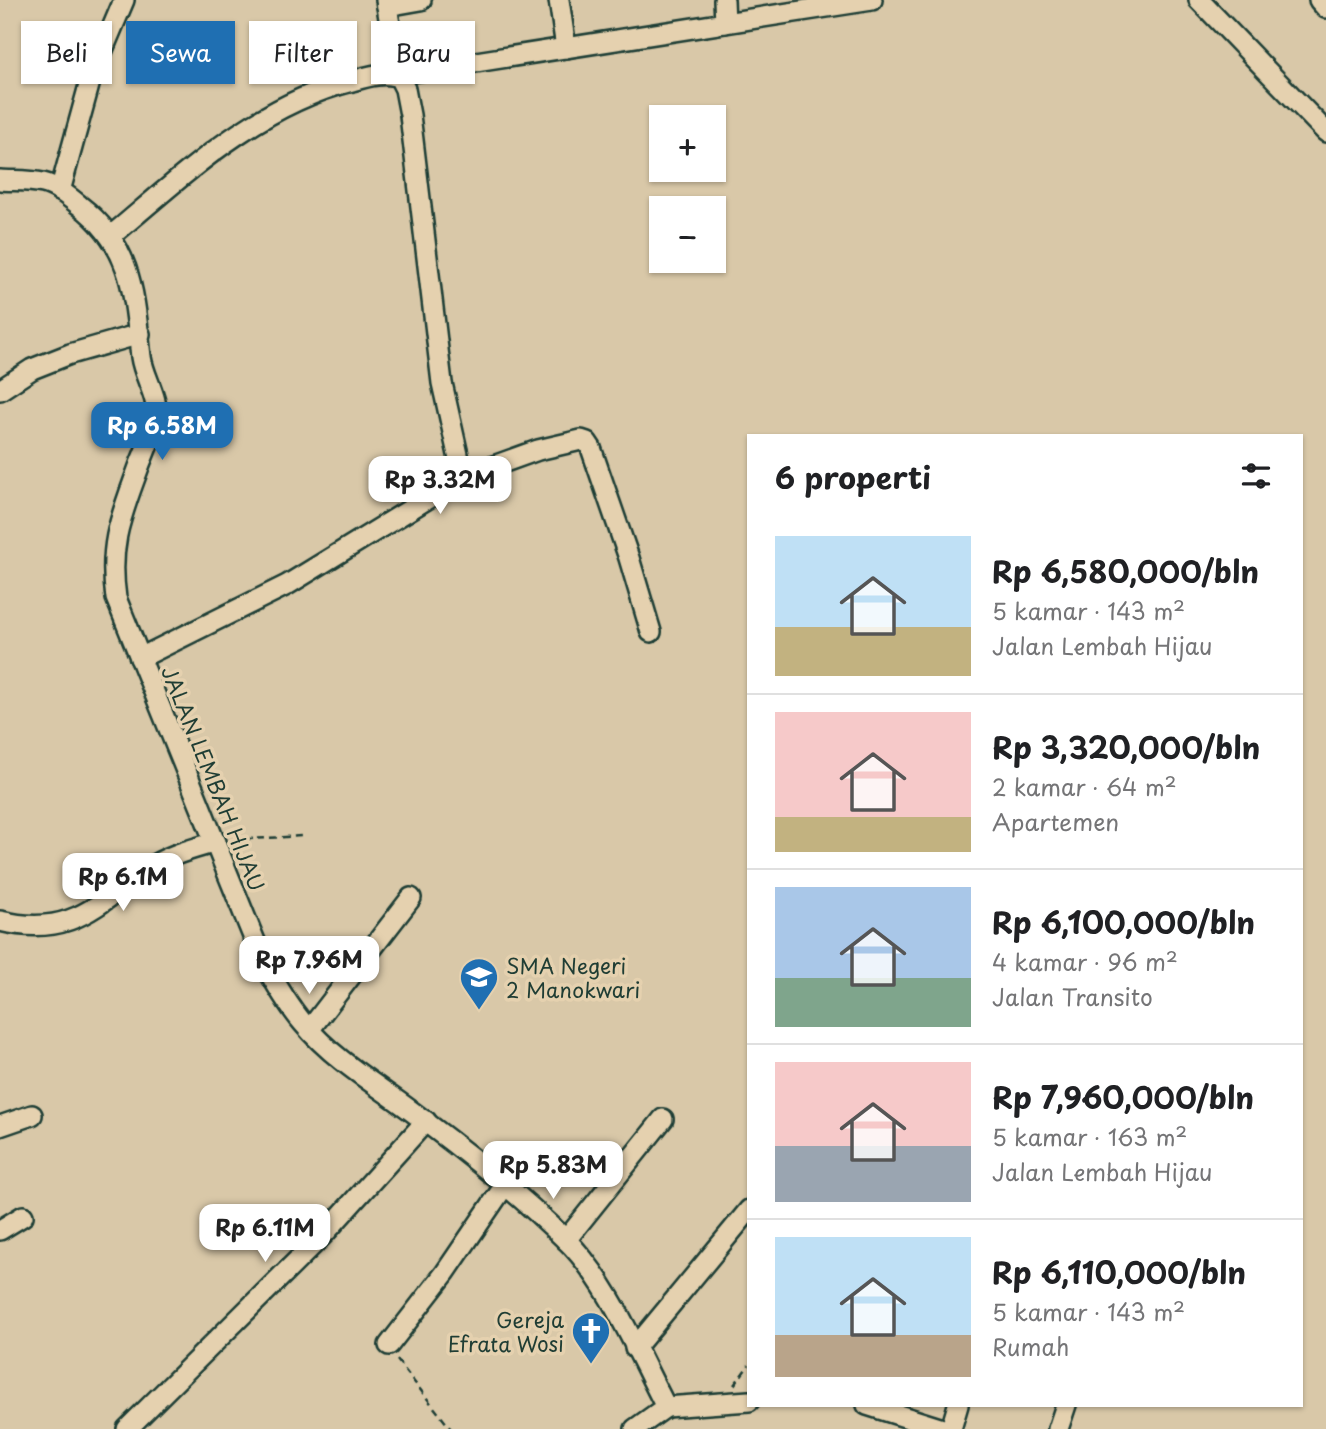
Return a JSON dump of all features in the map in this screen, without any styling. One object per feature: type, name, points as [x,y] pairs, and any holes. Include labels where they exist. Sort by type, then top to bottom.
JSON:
[{"type":"street","points":[[60,191],[91,78],[124,0]]},
{"type":"street","points":[[388,21],[386,3],[421,0]]},
{"type":"street","points":[[559,0],[566,48]]},
{"type":"street","points":[[724,0],[725,23]]},
{"type":"street","points":[[475,62],[872,0]]},
{"type":"street","points":[[1199,0],[1326,132]]},
{"type":"street","points":[[1319,0],[1326,8]]},
{"type":"street","points":[[111,236],[207,155],[249,127],[339,84],[371,77]]},
{"type":"street","points":[[403,84],[409,107],[442,383],[463,477]]},
{"type":"street","name":"JALAN LEMBAH HIJAU","points":[[0,180],[44,183],[83,208],[111,236],[131,279],[140,334],[141,359],[157,407],[156,418],[122,515],[112,557],[116,598],[263,961],[280,992],[307,1027],[348,1064],[426,1121],[505,1185],[566,1240],[590,1270],[666,1407]]},
{"type":"street","points":[[0,390],[32,369],[140,334]]},
{"type":"street","points":[[140,658],[288,585],[463,477],[549,447],[581,440],[587,442],[591,448],[651,632]]},
{"type":"street","points":[[8,923],[39,926],[82,916],[147,868],[172,856],[216,842]]},
{"type":"street","points":[[307,1027],[411,898]]},
{"type":"street","points":[[0,1126],[32,1115]]},
{"type":"street","points":[[566,1240],[663,1119]]},
{"type":"street","points":[[127,1429],[325,1233],[426,1121]]},
{"type":"street","points":[[389,1345],[445,1273],[505,1185]]},
{"type":"street","points":[[635,1348],[747,1212]]},
{"type":"street","points":[[0,1230],[23,1216]]},
{"type":"street","points":[[635,1429],[666,1407],[747,1401]]},
{"type":"street","points":[[873,1407],[943,1429]]},
{"type":"street","points":[[951,1429],[957,1407]]},
{"type":"street","points":[[1058,1429],[1065,1407]]},
{"type":"path","points":[[216,842],[301,836]]},
{"type":"path","points":[[389,1345],[390,1350],[451,1429]]},
{"type":"path","points":[[722,1402],[747,1368]]},
{"type":"place","name":"SMA Negeri 2 Manokwari","points":[[479,1011]]},
{"type":"place","name":"Gereja Efrata Wosi","points":[[591,1365]]}]
